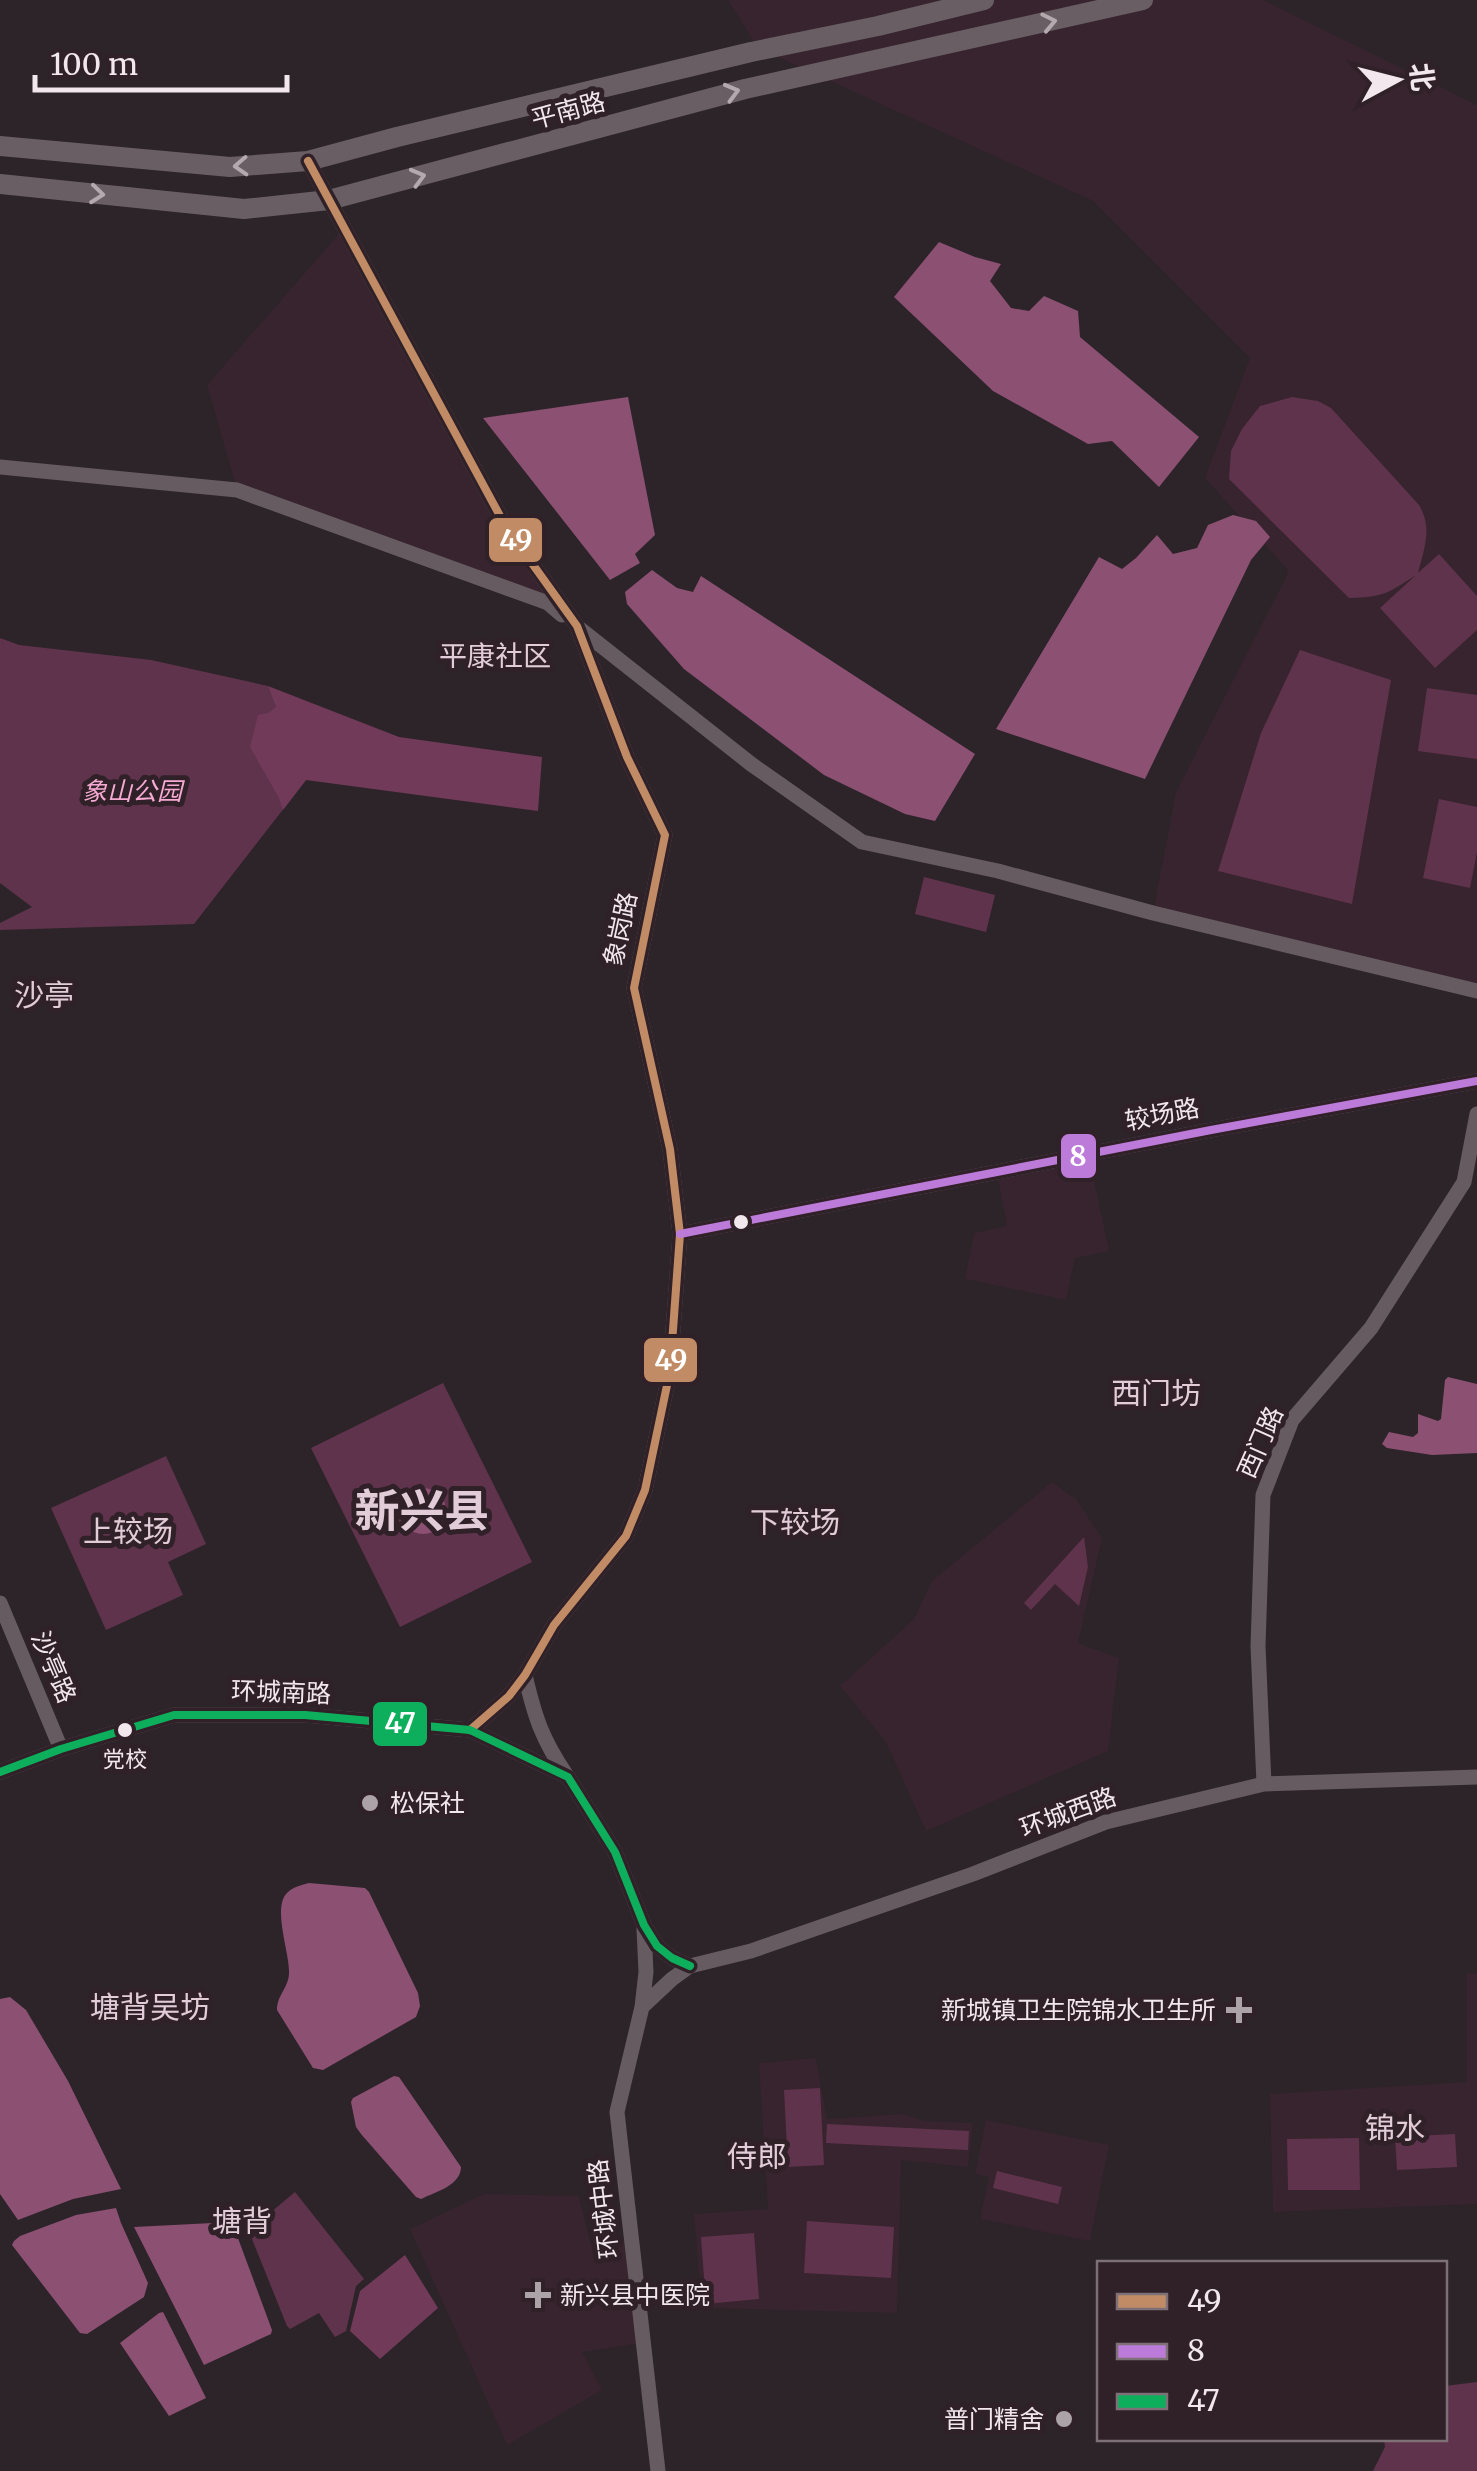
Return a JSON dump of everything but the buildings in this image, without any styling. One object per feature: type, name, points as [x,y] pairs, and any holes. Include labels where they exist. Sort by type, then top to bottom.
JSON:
[{"type":"main road","points":[[878,26],[908,9],[915,0]]},
{"type":"main road","name":"平南路","points":[[0,146],[230,167],[308,161],[751,52],[984,0]]},
{"type":"main road","name":"平南路","points":[[0,184],[244,208],[329,200],[745,89],[1142,0]]},
{"type":"street","name":"象岗路","points":[[308,161],[506,527],[577,626],[627,757],[665,835],[634,988],[670,1149],[680,1234],[670,1371],[645,1490],[626,1536],[554,1626],[526,1675],[509,1696],[470,1730]]},
{"type":"street","points":[[0,467],[237,490],[548,603],[751,764],[862,842],[998,871],[1477,991]]},
{"type":"street","name":"较场路","points":[[680,1234],[1477,1081]]},
{"type":"street","name":"西门路","points":[[1264,1784],[1258,1646],[1263,1495],[1292,1420],[1371,1328],[1464,1182],[1477,1114]]},
{"type":"street","name":"沙亭路","points":[[0,1603],[61,1749]]},
{"type":"street","points":[[526,1675],[536,1720],[548,1748],[615,1852],[644,1925],[657,1946],[690,1966]]},
{"type":"street","name":"环城南路","points":[[0,1772],[174,1715],[301,1715],[470,1730],[568,1777]]},
{"type":"street","name":"环城西路","points":[[690,1966],[751,1952],[974,1874],[1106,1822],[1264,1784],[1477,1777]]},
{"type":"street","name":"环城中路","points":[[644,1925],[646,1972],[642,2007],[617,2112],[658,2471]]},
{"type":"street","points":[[642,2007],[690,1966]]},
{"type":"shaded area","points":[[728,0],[1263,0],[1477,105],[1477,991],[1153,913],[1176,792],[1289,571],[1205,478],[1250,358],[1093,201],[758,48]]},
{"type":"shaded area","points":[[344,228],[506,527],[577,626],[548,603],[237,490],[207,385]]},
{"type":"shaded area","points":[[939,242],[1001,264],[990,281],[1011,308],[1029,311],[1044,296],[1078,311],[1080,337],[1199,437],[1159,487],[1112,441],[1088,444],[993,391],[894,297]]},
{"type":"shaded area","points":[[628,397],[655,535],[635,554],[640,563],[610,580],[483,418]]},
{"type":"shaded area","points":[[1233,515],[1256,521],[1270,537],[1251,560],[1145,779],[996,729],[1099,557],[1122,569],[1157,535],[1173,554],[1197,548],[1208,525]]},
{"type":"shaded area","points":[[652,570],[677,588],[693,592],[701,576],[975,754],[935,821],[905,814],[824,775],[684,669],[627,604],[625,592]]},
{"type":"shaded area","points":[[268,686],[399,737],[542,757],[538,811],[306,780],[283,810],[250,747],[258,715],[276,707]]},
{"type":"shaded area","points":[[1090,1161],[1109,1251],[1075,1258],[1066,1300],[965,1279],[974,1233],[1007,1226],[998,1180]]},
{"type":"shaded area","points":[[1448,1377],[1477,1384],[1477,1453],[1432,1455],[1382,1444],[1389,1432],[1413,1437],[1418,1433],[1418,1414],[1441,1419]]},
{"type":"shaded area","points":[[1052,1482],[1076,1499],[1102,1538],[1078,1643],[1119,1658],[1108,1751],[926,1831],[886,1742],[840,1686],[914,1619],[932,1581]]},
{"type":"shaded area","points":[[423,1488],[439,1495],[446,1511],[439,1527],[423,1534],[407,1527],[400,1511],[407,1495]]},
{"type":"shaded area","points":[[309,1883],[365,1888],[369,1892],[418,1993],[420,2006],[416,2017],[323,2070],[313,2068],[277,2010],[289,1973],[281,1920],[283,1900],[292,1889]]},
{"type":"shaded area","points":[[1467,1973],[1477,1974],[1477,2204],[1273,2212],[1270,2094],[1467,2082]]},
{"type":"shaded area","points":[[10,1997],[26,2010],[68,2081],[121,2189],[73,2199],[18,2220],[0,2194],[0,1999]]},
{"type":"shaded area","points":[[816,2058],[827,2119],[904,2114],[924,2121],[973,2123],[968,2167],[901,2160],[897,2313],[702,2308],[694,2214],[768,2209],[759,2063]]},
{"type":"shaded area","points":[[399,2077],[461,2167],[452,2183],[421,2199],[356,2127],[353,2098]]},
{"type":"shaded area","points":[[986,2120],[1109,2145],[1090,2241],[980,2219],[989,2177],[975,2174]]},
{"type":"shaded area","name":"新兴县中医院","points":[[484,2194],[579,2196],[591,2246],[632,2239],[643,2343],[582,2352],[602,2390],[507,2445],[410,2229]]},
{"type":"shaded area","points":[[116,2208],[148,2283],[144,2297],[87,2334],[80,2333],[12,2245],[20,2236],[76,2215]]},
{"type":"shaded area","points":[[232,2222],[272,2330],[271,2334],[204,2365],[134,2227]]},
{"type":"shaded area","points":[[405,2255],[438,2308],[380,2359],[350,2331],[360,2291]]},
{"type":"shaded area","points":[[163,2312],[206,2398],[169,2416],[120,2343]]},
{"type":"green space","points":[[1292,397],[1318,401],[1331,408],[1419,505],[1426,530],[1418,573],[1439,554],[1477,596],[1477,630],[1435,668],[1380,608],[1416,575],[1386,593],[1349,598],[1229,479],[1231,451],[1242,429],[1260,406]]},
{"type":"green space","name":"象山公园","points":[[0,638],[19,645],[151,660],[268,686],[306,780],[194,924],[0,930],[0,923],[32,907],[0,883]]},
{"type":"green space","points":[[1300,650],[1391,680],[1352,904],[1218,871],[1261,733]]},
{"type":"green space","points":[[1427,688],[1477,695],[1477,759],[1418,751]]},
{"type":"green space","points":[[1439,799],[1477,807],[1477,852],[1470,888],[1423,878]]},
{"type":"green space","points":[[924,877],[995,895],[986,932],[915,914]]},
{"type":"green space","points":[[443,1383],[532,1562],[400,1627],[311,1448]]},
{"type":"green space","points":[[166,1456],[206,1544],[168,1562],[183,1595],[106,1630],[51,1508]]},
{"type":"green space","points":[[1084,1537],[1088,1567],[1079,1606],[1055,1584],[1031,1610],[1024,1603]]},
{"type":"green space","points":[[820,2088],[824,2165],[788,2167],[784,2090]]},
{"type":"green space","points":[[827,2124],[969,2131],[968,2150],[826,2143]]},
{"type":"green space","points":[[1455,2134],[1457,2167],[1397,2170],[1395,2137]]},
{"type":"green space","points":[[1359,2138],[1360,2190],[1288,2190],[1287,2139]]},
{"type":"green space","points":[[997,2171],[1062,2187],[1058,2204],[993,2188]]},
{"type":"green space","points":[[295,2192],[364,2279],[356,2286],[346,2331],[335,2337],[319,2313],[290,2329],[287,2326],[252,2239],[253,2227]]},
{"type":"green space","points":[[807,2221],[894,2227],[891,2278],[804,2273]]},
{"type":"green space","points":[[754,2233],[759,2299],[706,2304],[701,2237]]},
{"type":"green space","points":[[1477,2382],[1477,2471],[1373,2471],[1384,2441],[1447,2441],[1447,2386]]},
{"type":"transit line","name":"49","points":[[308,161],[506,527],[577,626],[627,757],[665,835],[634,988],[670,1149],[680,1234],[670,1371],[645,1490],[626,1536],[554,1625],[525,1675],[509,1696],[470,1730]]},
{"type":"transit line","name":"8","points":[[680,1234],[1477,1081]]},
{"type":"transit line","name":"47","points":[[0,1772],[174,1715],[305,1715],[470,1730],[568,1777],[615,1852],[644,1925],[657,1946],[690,1966]]},
{"type":"place","name":"党校","points":[[125,1730]]},
{"type":"place","name":"松保社","points":[[370,1803]]},
{"type":"place","name":"新城镇卫生院锦水卫生所","points":[[1239,2010]]},
{"type":"place","name":"新兴县中医院","points":[[538,2295]]},
{"type":"place","name":"普门精舍","points":[[1064,2419]]},
{"type":"district","name":"平康社区","points":[[495,656]]},
{"type":"district","name":"沙亭","points":[[44,996]]},
{"type":"district","name":"西门坊","points":[[1156,1394]]},
{"type":"district","name":"新兴县","points":[[422,1511]]},
{"type":"district","name":"下较场","points":[[795,1523]]},
{"type":"district","name":"上较场","points":[[128,1532]]},
{"type":"district","name":"塘背吴坊","points":[[150,2008]]},
{"type":"district","name":"锦水","points":[[1395,2129]]},
{"type":"district","name":"侍郎","points":[[757,2157]]},
{"type":"district","name":"塘背","points":[[242,2222]]}]
